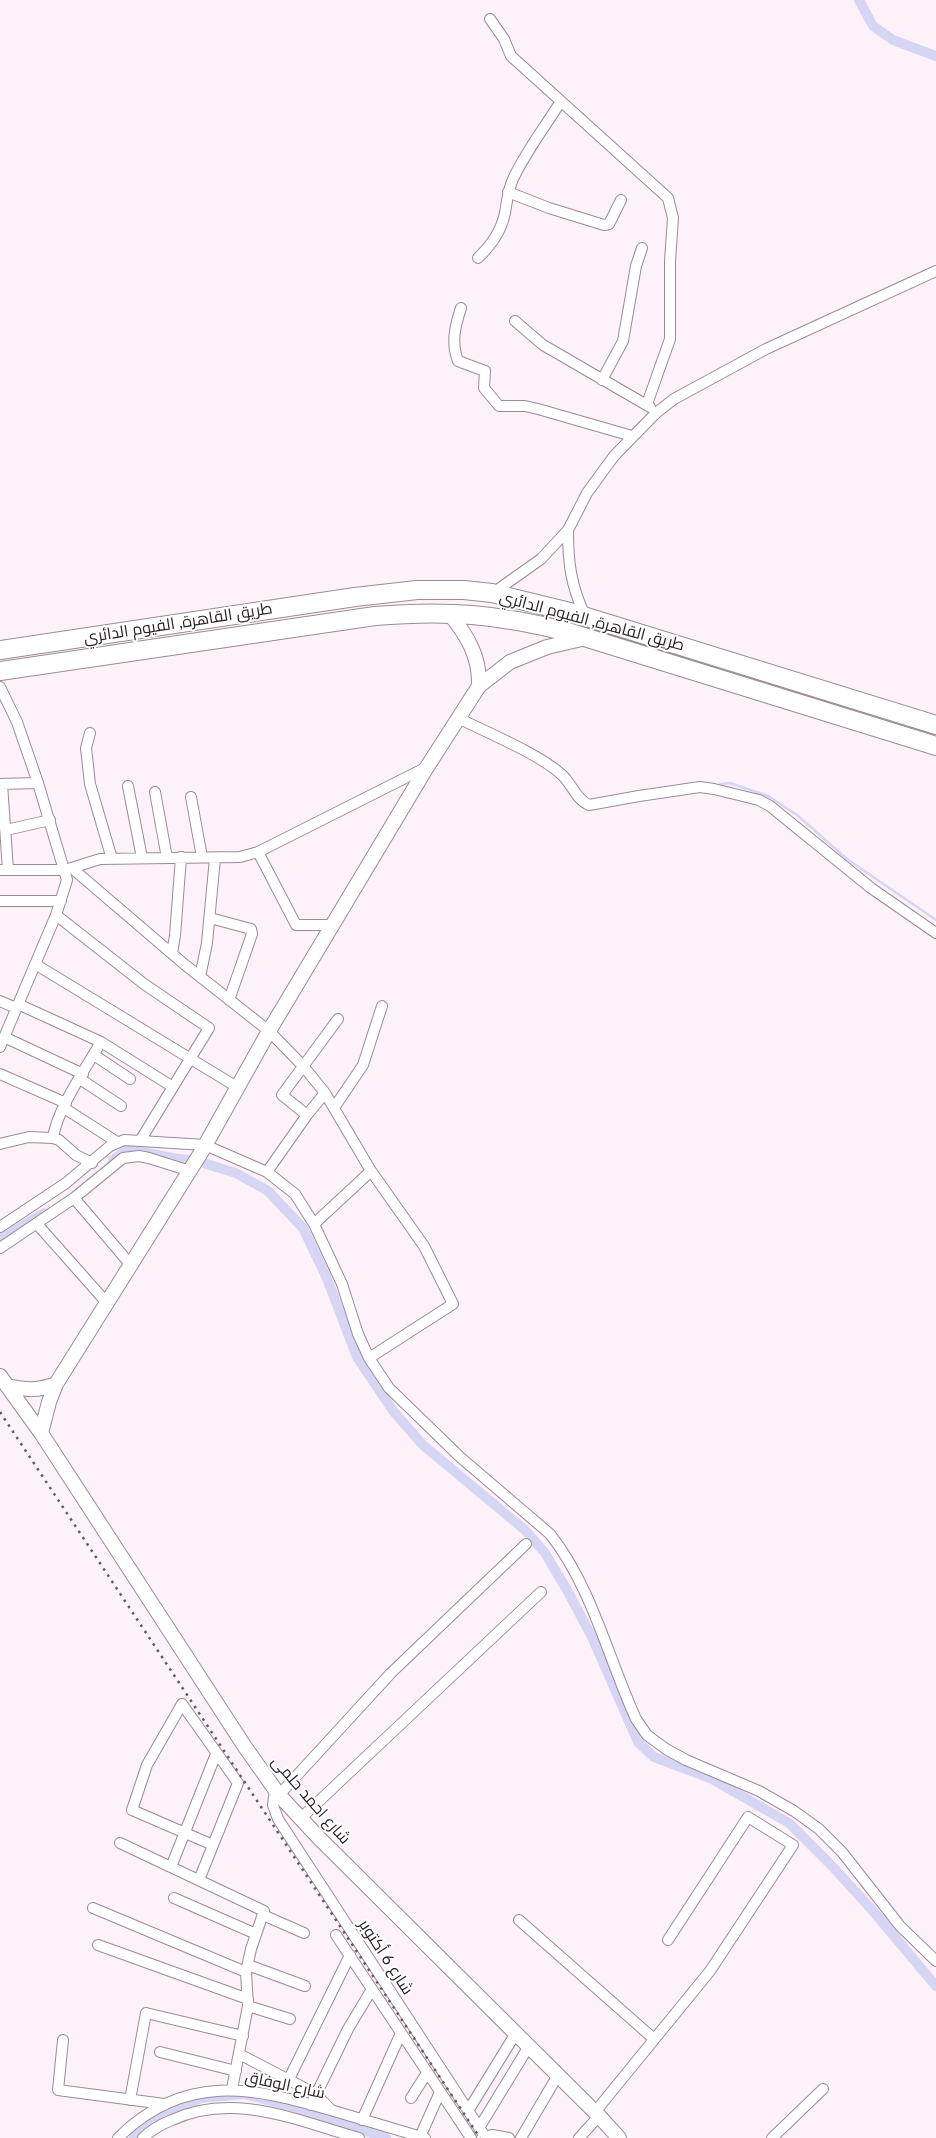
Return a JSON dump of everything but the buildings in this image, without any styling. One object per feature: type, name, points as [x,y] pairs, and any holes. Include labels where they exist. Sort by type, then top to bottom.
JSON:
[{"type":"highway","name":"طريق القاهرة, الفيوم الدائري","points":[[0,650],[355,597],[417,590],[464,590],[492,593],[585,616],[936,725]]},
{"type":"highway","name":"طريق القاهرة, الفيوم الدائري","points":[[0,671],[375,616],[448,612],[487,615],[586,638],[936,746]]},
{"type":"highway","points":[[198,621],[201,641]]},
{"type":"highway","points":[[809,708],[815,686]]},
{"type":"street","points":[[490,19],[505,41],[512,56],[668,198],[673,218],[670,262],[670,339],[647,404]]},
{"type":"street","points":[[478,258],[495,239],[505,215],[508,192],[516,172],[536,136],[561,101]]},
{"type":"street","points":[[508,192],[549,208],[604,225],[609,224],[621,200]]},
{"type":"street","points":[[602,380],[623,341],[636,266],[642,248]]},
{"type":"street","points":[[492,593],[535,564],[568,530],[587,493],[614,456],[656,413],[674,399],[766,349],[936,271]]},
{"type":"street","points":[[461,308],[454,337],[454,351],[458,361],[485,371],[484,388],[499,406],[525,406],[632,436]]},
{"type":"street","points":[[516,321],[543,345],[647,404],[656,413]]},
{"type":"street","points":[[568,530],[570,570],[574,592],[585,616]]},
{"type":"street","points":[[448,612],[474,650],[478,662],[479,686]]},
{"type":"street","points":[[41,1434],[56,1384],[204,1148],[269,1031],[426,767],[479,686],[510,662],[547,647],[586,638]]},
{"type":"street","points":[[0,687],[17,722],[50,820],[69,869],[200,978],[269,1031],[304,1067],[325,1093],[371,1171],[424,1246],[453,1304],[369,1358]]},
{"type":"street","points":[[458,718],[562,774],[583,802],[589,805],[700,787],[714,788],[759,800],[770,806],[871,888],[936,932]]},
{"type":"street","points":[[90,733],[86,748],[90,784],[112,858]]},
{"type":"street","points":[[38,783],[1,784],[6,830],[4,870],[69,869],[100,859],[112,858],[240,857],[258,852],[426,767]]},
{"type":"street","points":[[128,786],[142,858]]},
{"type":"street","points":[[155,792],[167,858]]},
{"type":"street","points":[[191,797],[202,858]]},
{"type":"street","points":[[6,830],[50,820]]},
{"type":"street","points":[[258,852],[296,925],[332,925]]},
{"type":"street","points":[[172,953],[181,858]]},
{"type":"street","points":[[200,978],[210,918],[215,858]]},
{"type":"street","points":[[0,1047],[56,915],[69,869]]},
{"type":"street","points":[[0,901],[61,901]]},
{"type":"street","points":[[56,915],[144,984],[210,1028],[140,1141]]},
{"type":"street","points":[[210,918],[252,929],[252,934],[229,1000]]},
{"type":"street","points":[[35,964],[237,1087]]},
{"type":"street","points":[[0,1001],[17,1006],[101,1042],[173,1087]]},
{"type":"street","points":[[334,1108],[363,1064],[382,1006]]},
{"type":"street","points":[[307,1114],[282,1095],[338,1018]]},
{"type":"street","points":[[4,1037],[82,1076],[121,1106]]},
{"type":"street","points":[[53,1138],[54,1129],[65,1106],[101,1042]]},
{"type":"street","points":[[94,1056],[130,1079]]},
{"type":"street","points":[[0,1074],[65,1106],[117,1142],[140,1141],[204,1148],[267,1172],[295,1194],[314,1224],[342,1284],[358,1334],[369,1358],[389,1388],[460,1457],[550,1534],[562,1549],[586,1597],[636,1719],[647,1735],[686,1760],[759,1791],[819,1830],[842,1852],[900,1926],[936,1961]]},
{"type":"street","points":[[267,1172],[307,1114],[325,1093]]},
{"type":"street","points":[[0,1144],[29,1137],[53,1138],[59,1140],[76,1155],[92,1163]]},
{"type":"street","points":[[0,1227],[92,1163],[117,1142]]},
{"type":"street","points":[[0,1248],[74,1198],[123,1158],[139,1156],[191,1168]]},
{"type":"street","points":[[314,1224],[371,1171]]},
{"type":"street","points":[[74,1198],[130,1264]]},
{"type":"street","points":[[36,1224],[107,1304]]},
{"type":"street","points":[[4,1381],[30,1391],[56,1384]]},
{"type":"street","name":"شارع احمد حلمى","points":[[4,1381],[41,1434],[245,1748],[277,1792],[300,1819],[619,2138]]},
{"type":"street","points":[[277,1792],[391,1673],[526,1544]]},
{"type":"street","points":[[300,1819],[541,1592]]},
{"type":"street","points":[[199,1880],[238,1784],[182,1704],[147,1765],[132,1810],[213,1845]]},
{"type":"street","points":[[171,1867],[216,1754]]},
{"type":"street","name":"شارع 6 أكتوبر","points":[[277,1792],[273,1804],[278,1819],[483,2135]]},
{"type":"street","points":[[579,2138],[654,2039],[710,1971],[793,1845],[748,1817],[668,1940]]},
{"type":"street","points":[[120,1843],[264,1911],[247,1968],[246,1988],[248,2003],[232,2089]]},
{"type":"street","points":[[174,1898],[256,1934]]},
{"type":"street","points":[[94,1908],[247,1968],[305,1986]]},
{"type":"street","points":[[263,1915],[304,1933]]},
{"type":"street","points":[[518,1920],[654,2039]]},
{"type":"street","name":"شارع 6 أكتوبر","points":[[336,1935],[470,2138]]},
{"type":"street","points":[[98,1946],[290,2019]]},
{"type":"street","points":[[289,2079],[350,1954]]},
{"type":"street","points":[[311,2105],[348,2029],[372,1989]]},
{"type":"street","points":[[130,2100],[146,2013],[243,2036]]},
{"type":"street","points":[[362,2120],[401,2033]]},
{"type":"street","points":[[468,2111],[516,2033]]},
{"type":"street","points":[[63,2040],[58,2090],[165,2104]]},
{"type":"street","points":[[509,2138],[497,2135],[483,2135],[529,2046]]},
{"type":"street","points":[[160,2052],[236,2070]]},
{"type":"street","points":[[239,2054],[316,2094],[331,2110]]},
{"type":"street","points":[[411,2098],[428,2073]]},
{"type":"street","points":[[521,2138],[558,2075]]},
{"type":"street","points":[[772,2138],[823,2088]]},
{"type":"street","name":"شارع الوفاق","points":[[118,2138],[142,2117],[165,2104],[200,2092],[232,2089],[254,2092],[331,2110],[422,2137]]},
{"type":"street","points":[[422,2137],[440,2092]]},
{"type":"street","name":"شارع الوفاق","points":[[143,2138],[164,2123],[183,2115],[223,2106],[244,2107],[264,2111],[358,2138]]},
{"type":"waterway","points":[[859,0],[873,26],[893,40],[936,56]]},
{"type":"waterway","points":[[720,784],[730,783],[768,796],[797,815],[847,859],[936,920]]},
{"type":"waterway","points":[[113,1160],[128,1149],[197,1161],[236,1173],[268,1191],[303,1228],[326,1276],[357,1357],[394,1412],[423,1445],[525,1530],[545,1553],[592,1637],[638,1742],[654,1757],[710,1778],[789,1823],[873,1911],[936,1986]]},
{"type":"waterway","points":[[0,1239],[44,1213]]},
{"type":"waterway","points":[[134,2138],[154,2117],[201,2098],[244,2094],[298,2108],[386,2138]]},
{"type":"railway","points":[[0,1412],[480,2138]]}]
